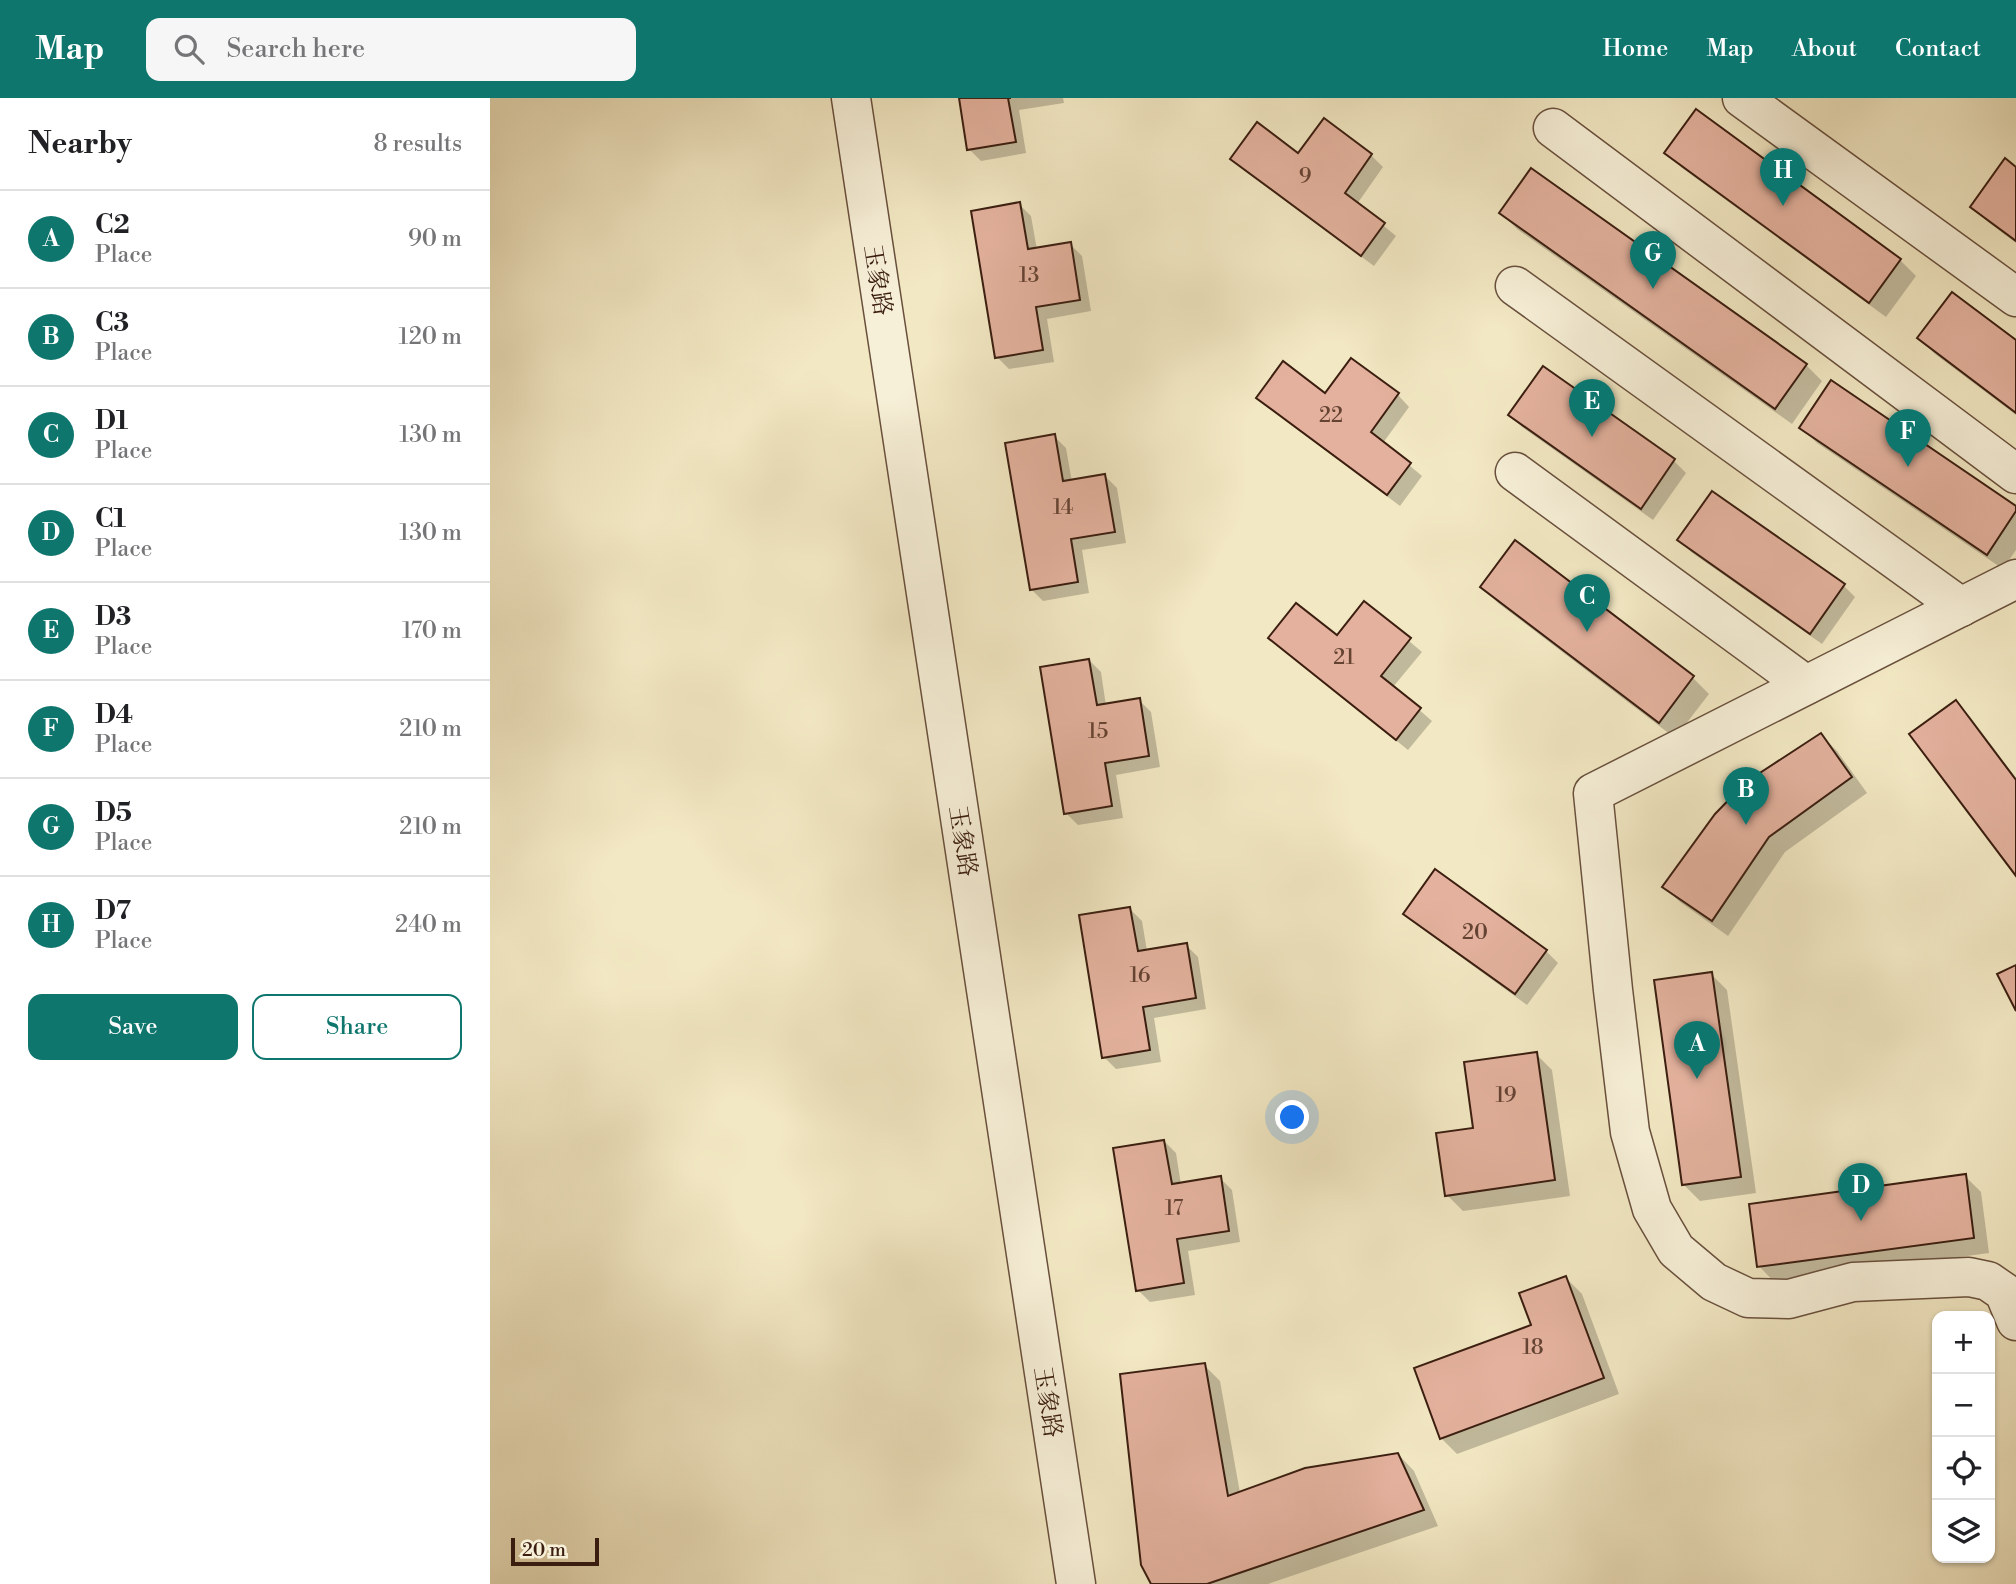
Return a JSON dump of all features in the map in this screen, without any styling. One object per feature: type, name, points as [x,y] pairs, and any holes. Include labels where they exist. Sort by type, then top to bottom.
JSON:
[{"type":"street","name":"玉象路","points":[[834,98],[1059,1584]]},
{"type":"street","name":"玉象路","points":[[851,98],[1076,1584]]},
{"type":"street","points":[[1742,98],[2016,297]]},
{"type":"street","points":[[1553,128],[2016,474]]},
{"type":"street","points":[[1516,286],[1961,607]]},
{"type":"street","points":[[1515,472],[1806,685]]},
{"type":"street","points":[[2016,579],[1593,793],[1630,1132],[1652,1209],[1676,1250],[1714,1282],[1748,1298],[1789,1298],[1853,1282],[1969,1277],[1989,1280],[2004,1293],[2016,1321]]},
{"type":"building","points":[[959,98],[1008,98],[1016,142],[967,150]]},
{"type":"building","points":[[1696,109],[1901,259],[1869,303],[1664,153]]},
{"type":"building","points":[[1324,118],[1372,154],[1345,193],[1385,223],[1361,256],[1230,159],[1257,122],[1298,153]]},
{"type":"building","points":[[2005,158],[2016,167],[2016,241],[1970,207]]},
{"type":"building","points":[[1531,168],[1807,364],[1775,409],[1499,213]]},
{"type":"building","points":[[1020,202],[1028,249],[1071,242],[1080,300],[1036,307],[1043,350],[995,358],[971,211]]},
{"type":"building","points":[[1952,292],[2016,340],[2016,413],[1917,338]]},
{"type":"building","points":[[1351,358],[1399,393],[1371,432],[1411,463],[1387,495],[1256,398],[1283,361],[1325,393]]},
{"type":"building","points":[[1543,366],[1675,459],[1641,509],[1508,415]]},
{"type":"building","points":[[1831,380],[2016,506],[2016,511],[1987,555],[1799,428]]},
{"type":"building","points":[[1055,434],[1063,481],[1105,474],[1115,532],[1071,539],[1078,582],[1030,590],[1005,443]]},
{"type":"building","points":[[1712,491],[1845,584],[1810,634],[1677,540]]},
{"type":"building","points":[[1515,540],[1694,676],[1659,723],[1480,587]]},
{"type":"building","points":[[1364,601],[1411,638],[1381,676],[1421,708],[1396,740],[1268,638],[1296,603],[1337,635]]},
{"type":"building","points":[[1089,659],[1097,705],[1140,698],[1149,756],[1105,763],[1112,806],[1064,814],[1040,667]]},
{"type":"building","points":[[1956,700],[2016,780],[2016,876],[1909,734]]},
{"type":"building","points":[[1821,733],[1852,777],[1769,837],[1712,921],[1662,887],[1715,814],[1746,782]]},
{"type":"building","points":[[1435,869],[1547,950],[1515,994],[1403,914]]},
{"type":"building","points":[[1130,907],[1138,951],[1187,943],[1196,998],[1143,1007],[1150,1050],[1102,1058],[1079,915]]},
{"type":"building","points":[[2016,965],[2016,1011],[1997,974]]},
{"type":"building","points":[[1712,972],[1741,1177],[1682,1185],[1654,980]]},
{"type":"building","points":[[1537,1052],[1555,1180],[1445,1196],[1436,1133],[1473,1128],[1464,1062]]},
{"type":"building","points":[[1164,1140],[1172,1184],[1221,1176],[1229,1231],[1177,1239],[1184,1283],[1136,1291],[1113,1148]]},
{"type":"building","points":[[1966,1174],[1974,1238],[1757,1267],[1749,1204]]},
{"type":"building","points":[[1566,1276],[1604,1378],[1440,1439],[1414,1368],[1531,1325],[1519,1293]]},
{"type":"building","points":[[1205,1363],[1228,1496],[1305,1468],[1398,1453],[1424,1510],[1207,1584],[1151,1584],[1141,1565],[1120,1374]]},
{"type":"place","name":"D7","points":[[1783,206]]},
{"type":"place","name":"D5","points":[[1653,289]]},
{"type":"place","name":"D3","points":[[1592,437]]},
{"type":"place","name":"D4","points":[[1908,467]]},
{"type":"place","name":"D1","points":[[1587,632]]},
{"type":"place","name":"C3","points":[[1746,825]]},
{"type":"place","name":"C2","points":[[1697,1079]]},
{"type":"place","name":"C1","points":[[1861,1221]]}]
